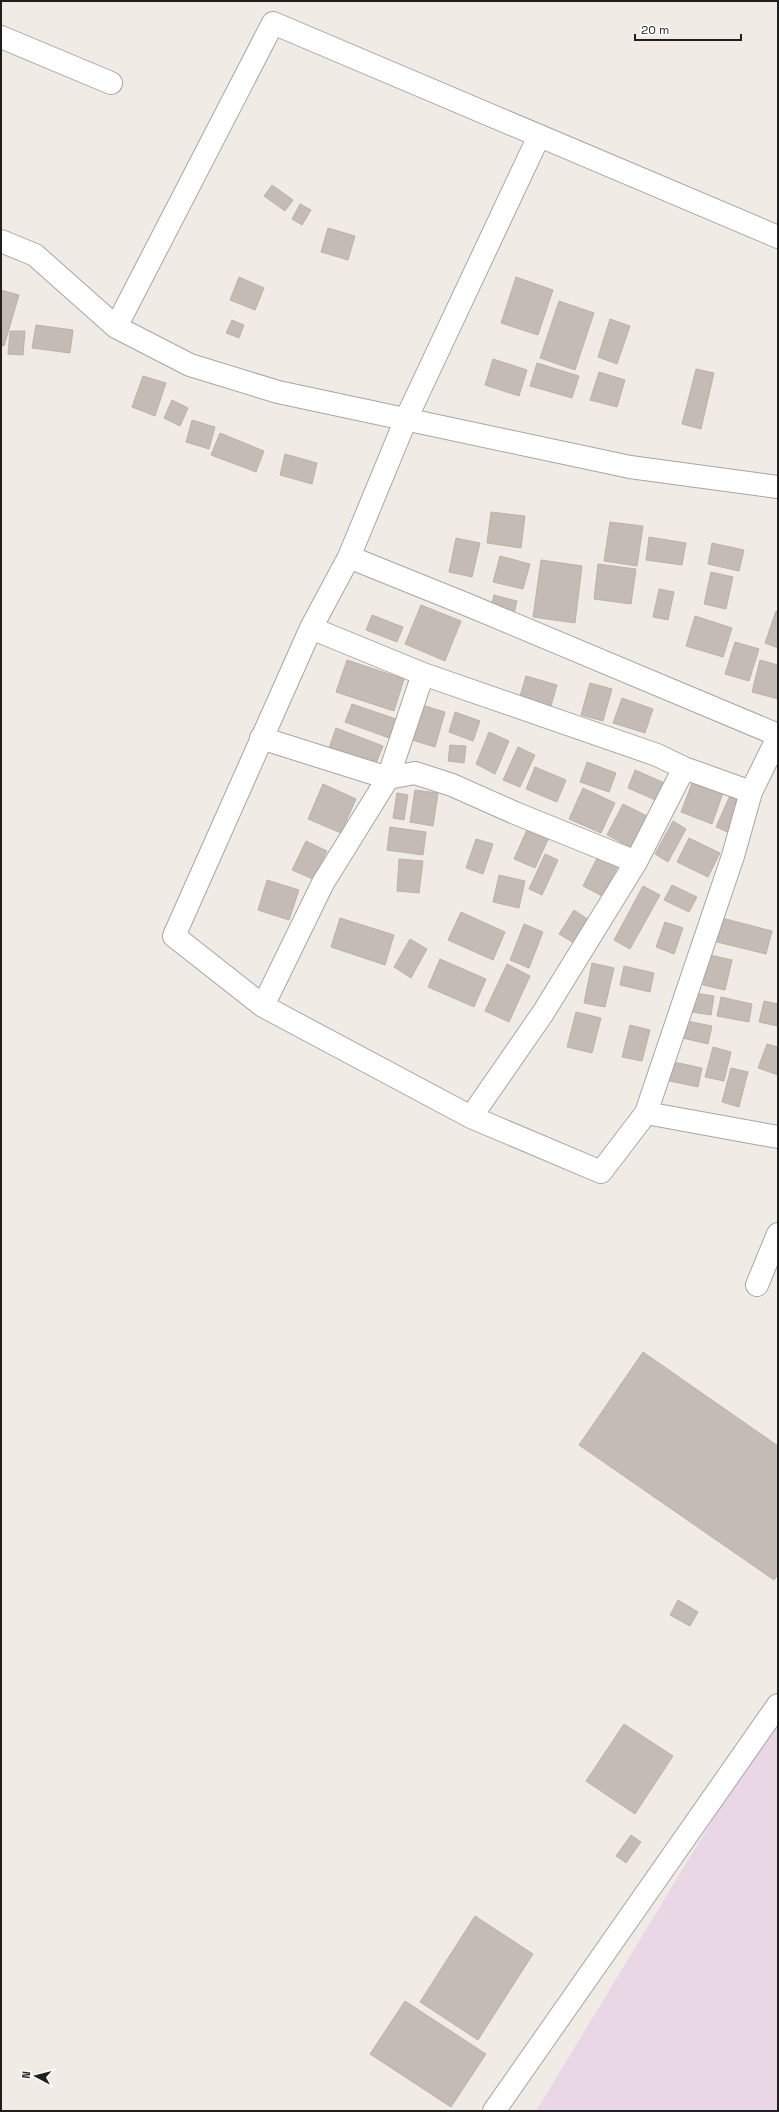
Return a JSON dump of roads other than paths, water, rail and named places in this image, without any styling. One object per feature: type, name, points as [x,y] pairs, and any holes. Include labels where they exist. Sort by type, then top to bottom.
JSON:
[{"type":"street","points":[[116,327],[273,23],[778,237]]},
{"type":"street","points":[[1,37],[111,83]]},
{"type":"street","points":[[349,557],[468,605],[778,736],[751,792],[733,856],[646,1113],[601,1172],[471,1118],[263,1006],[174,936],[311,628],[349,557],[406,419],[539,136]]},
{"type":"street","points":[[1,241],[35,255],[116,327],[190,365],[278,392],[630,467],[778,487]]},
{"type":"street","points":[[311,628],[423,674],[657,755],[684,768],[751,792]]},
{"type":"street","points":[[263,1006],[323,883],[388,778],[423,674]]},
{"type":"street","points":[[261,738],[388,778],[415,773],[452,785],[515,813],[636,862]]},
{"type":"street","points":[[471,1118],[543,1013],[636,862],[684,768]]},
{"type":"street","points":[[646,1113],[778,1137]]},
{"type":"street","points":[[757,1285],[778,1234]]},
{"type":"street","points":[[494,2111],[778,1706]]}]
